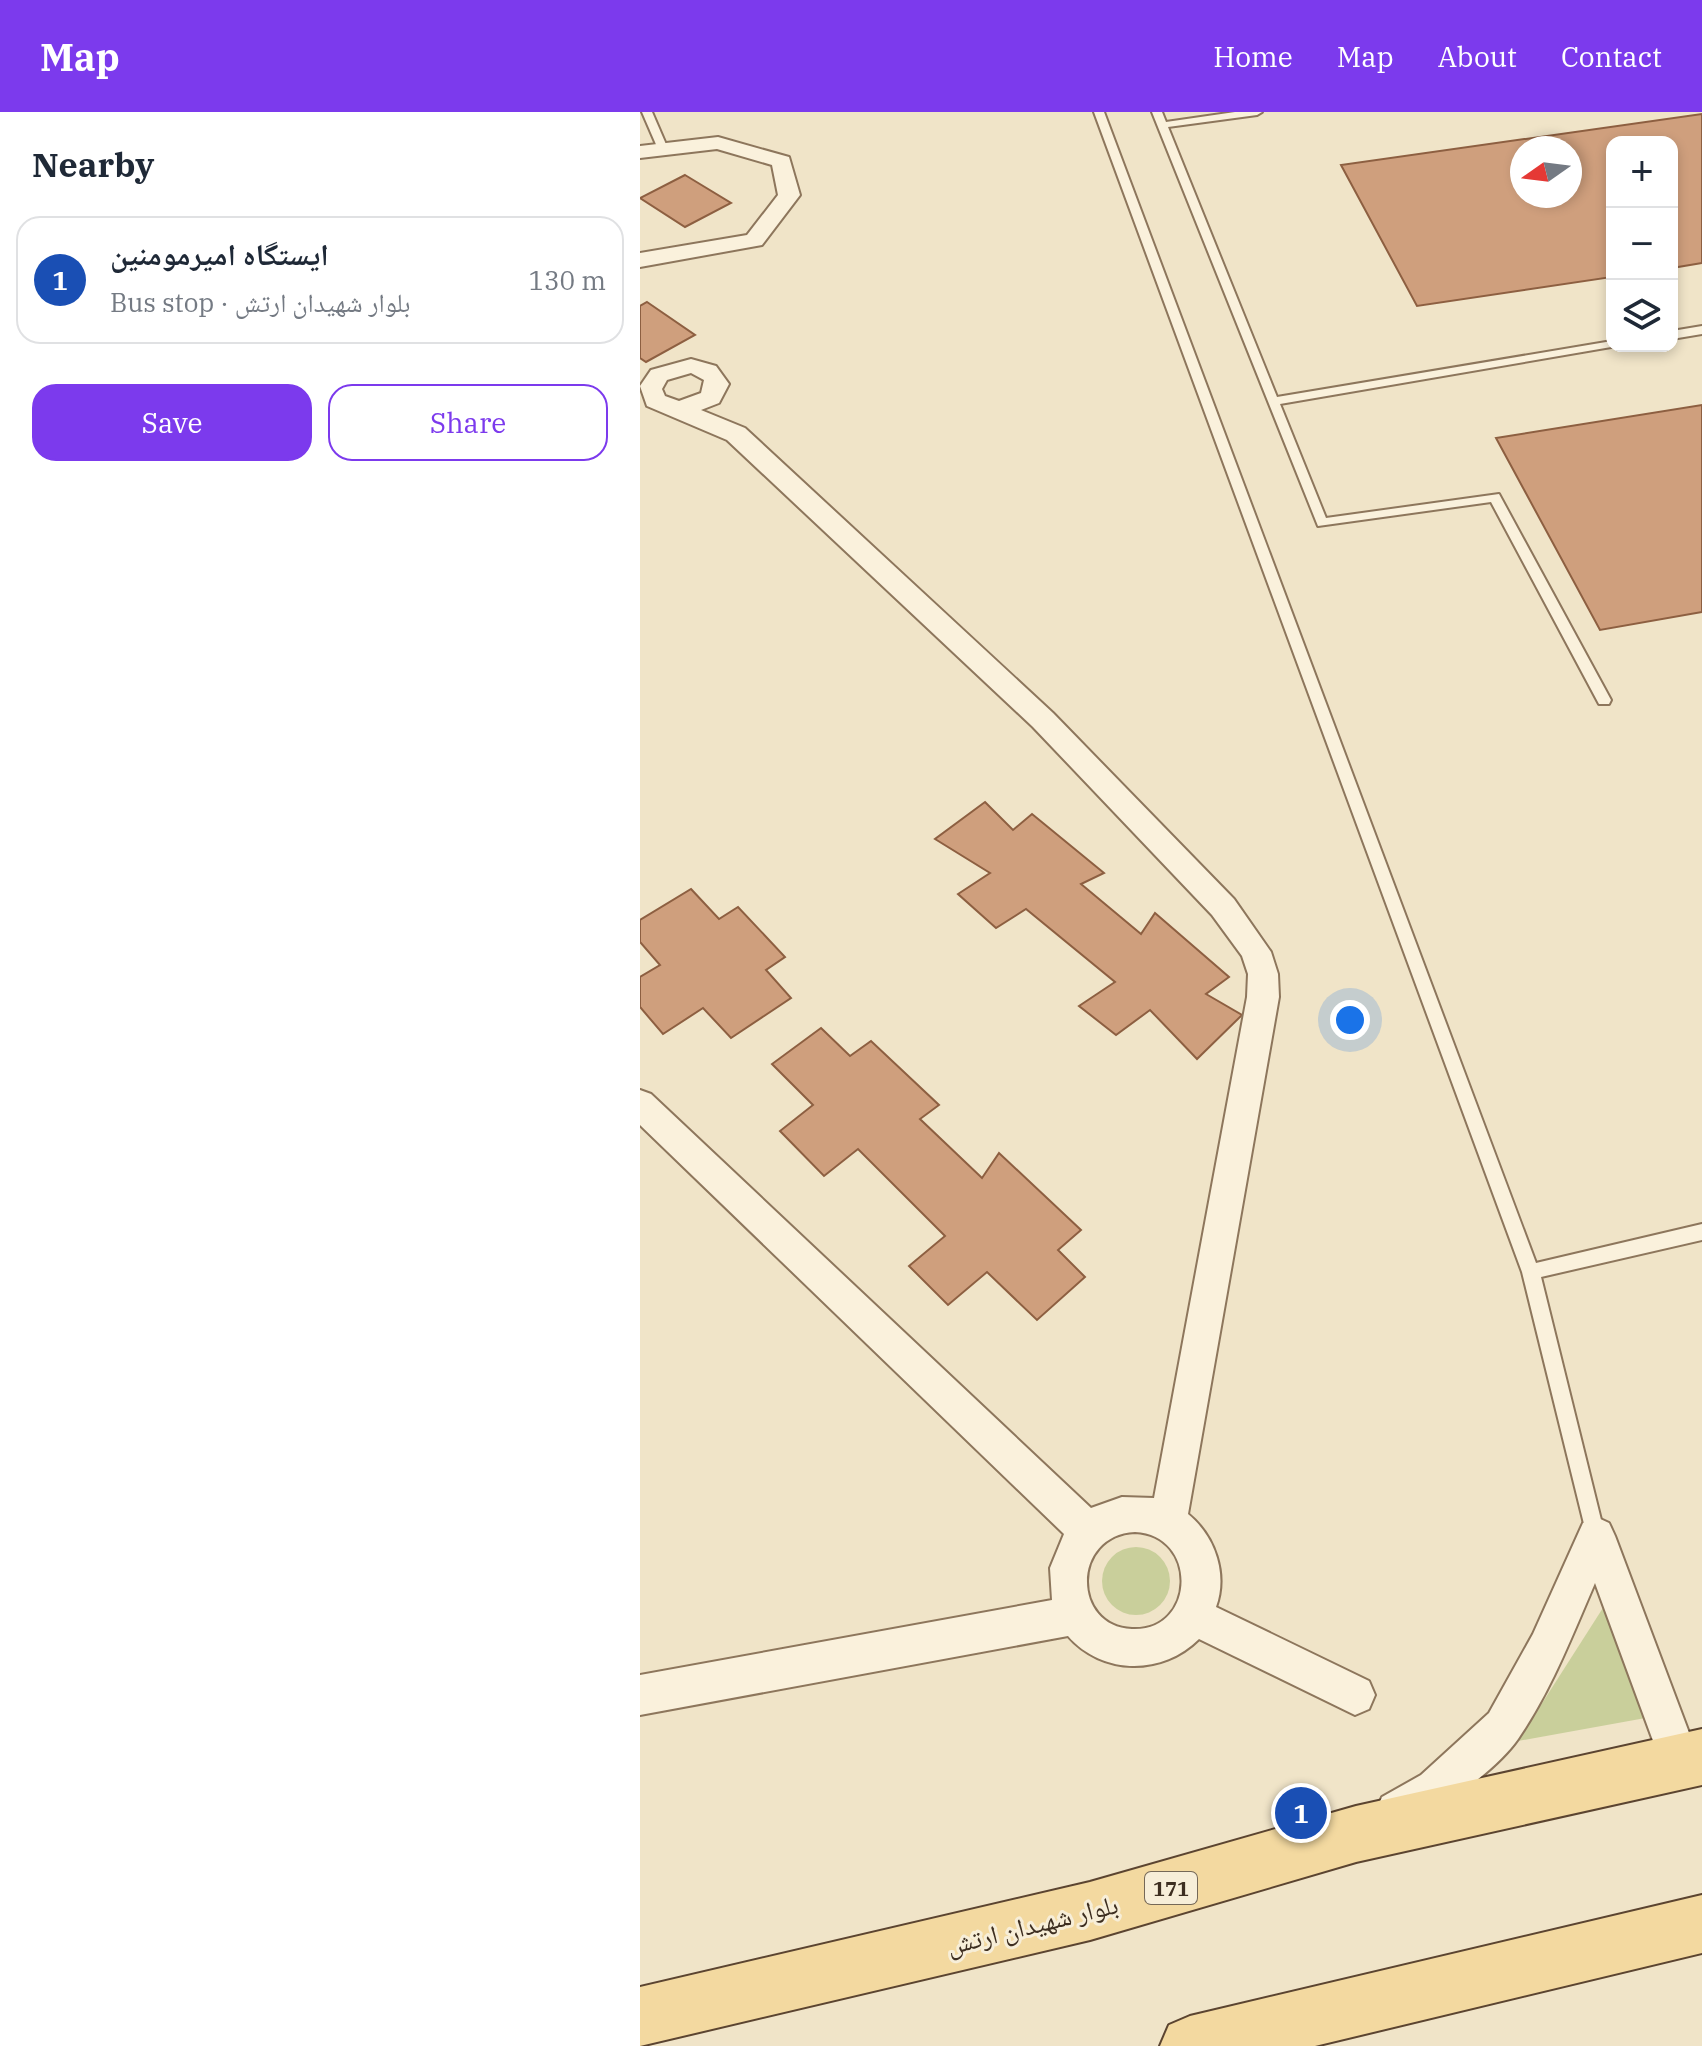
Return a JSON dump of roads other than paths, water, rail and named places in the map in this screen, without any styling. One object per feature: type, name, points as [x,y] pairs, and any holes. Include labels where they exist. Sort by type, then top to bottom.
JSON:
[{"type":"main road","name":"بلوار شهیدان ارتش","points":[[640,2017],[1090,1911],[1356,1834],[1691,1760]]},
{"type":"main road","points":[[1190,2046],[1702,1924]]},
{"type":"street","points":[[640,152],[718,143],[782,161],[789,195],[754,240],[640,260]]},
{"type":"street","points":[[679,409],[711,398],[717,384],[710,372],[691,366],[669,370],[653,381],[646,394],[661,405],[679,409],[736,434],[1043,720],[1223,907],[1256,952],[1263,974],[1263,997],[1168,1521]]},
{"type":"street","points":[[640,1104],[1089,1532]]},
{"type":"street","points":[[1127,1513],[1148,1514],[1168,1521],[1185,1534],[1199,1563],[1200,1595],[1192,1616],[1167,1639],[1134,1649],[1112,1645],[1092,1634],[1077,1615],[1069,1595],[1068,1571],[1075,1550],[1089,1532],[1106,1519],[1127,1513]]},
{"type":"street","points":[[1596,1536],[1691,1760]]},
{"type":"street","points":[[1356,1834],[1435,1789],[1503,1727],[1547,1648],[1596,1536]]},
{"type":"street","points":[[640,1695],[1077,1615]]},
{"type":"street","points":[[1192,1616],[1355,1695]]},
{"type":"lane","points":[[647,112],[663,149]]},
{"type":"lane","points":[[1099,112],[1531,1272],[1596,1536]]},
{"type":"lane","points":[[1157,112],[1322,523],[1495,497],[1604,700]]},
{"type":"lane","points":[[1163,125],[1257,112]]},
{"type":"lane","points":[[1678,334],[1702,330]]},
{"type":"lane","points":[[1273,401],[1606,346]]},
{"type":"lane","points":[[1531,1272],[1702,1232]]},
{"type":"place","name":"ایستگاه امیرمومنین","points":[[1301,1813]]}]
